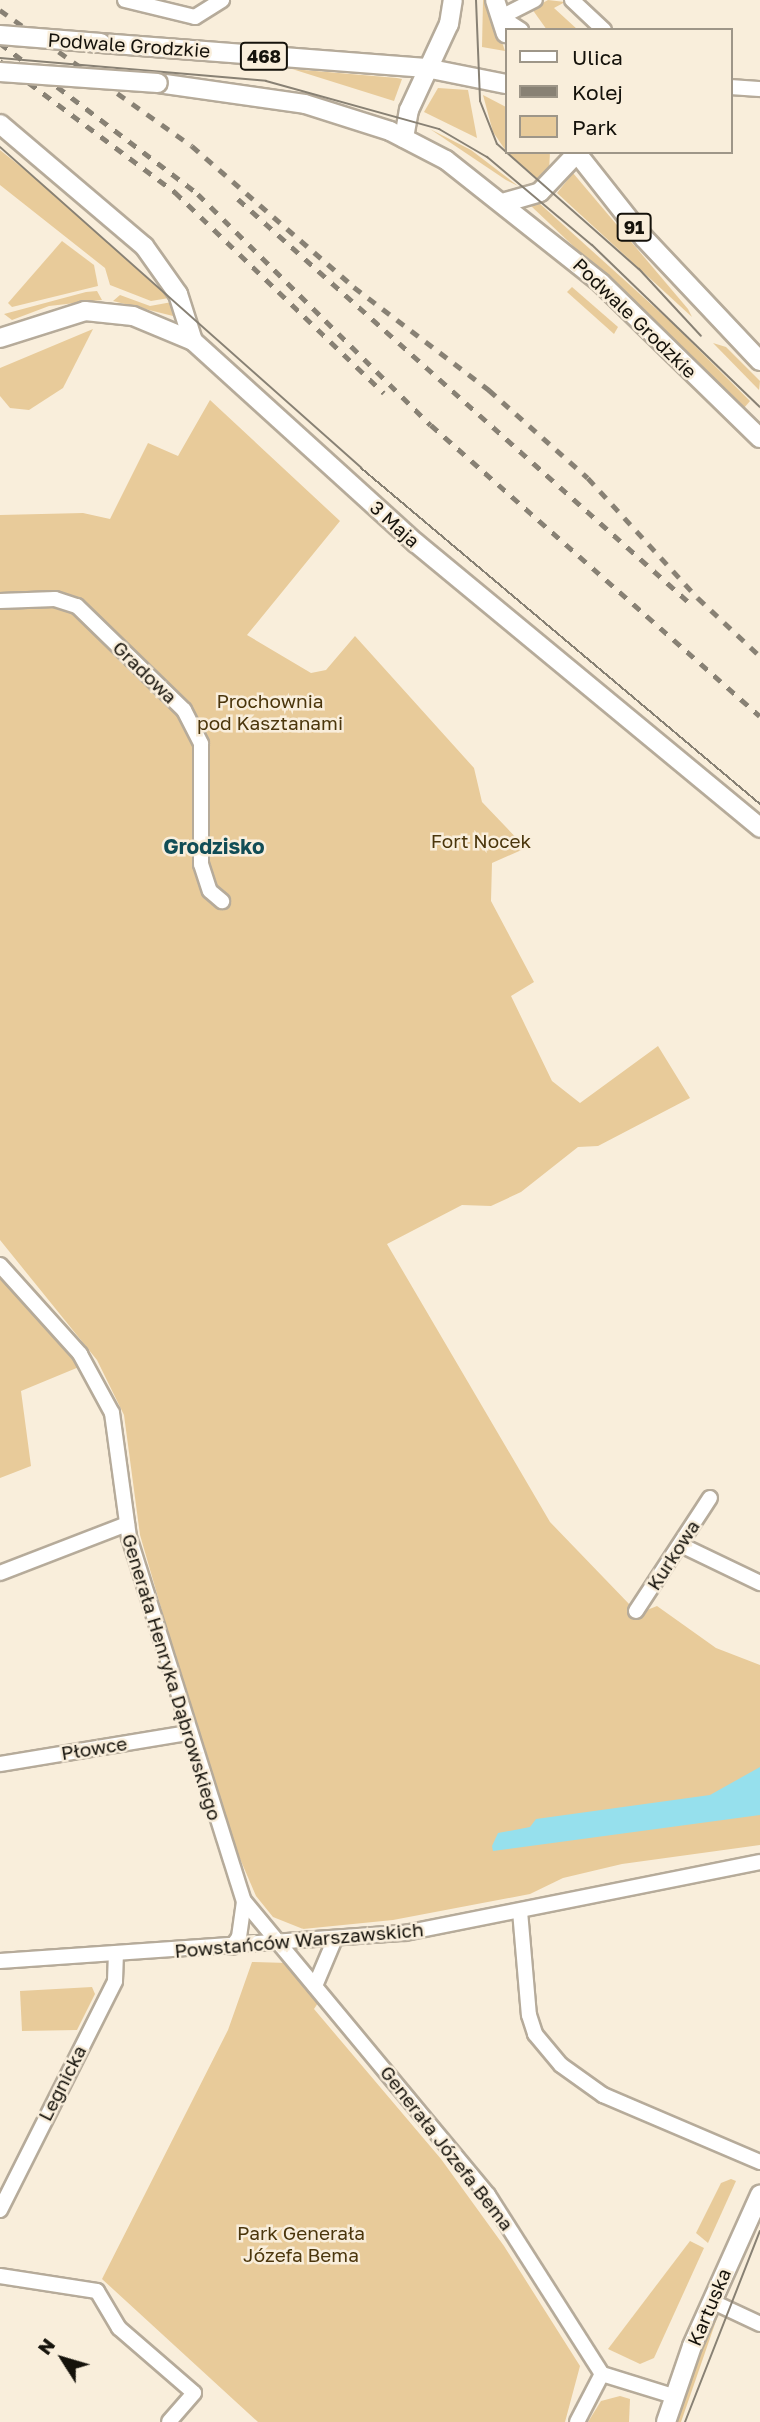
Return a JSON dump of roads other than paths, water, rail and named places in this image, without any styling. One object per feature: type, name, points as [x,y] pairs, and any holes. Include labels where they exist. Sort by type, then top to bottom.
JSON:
[{"type":"main road","points":[[404,138],[426,68],[449,24],[453,0]]},
{"type":"main road","points":[[495,0],[503,25]]},
{"type":"main road","name":"Podwale Grodzkie","points":[[0,35],[426,68],[504,85]]},
{"type":"main road","name":"Podwale Grodzkie","points":[[0,72],[158,83],[305,104],[404,138],[506,202],[601,282],[760,438]]},
{"type":"main road","points":[[0,124],[144,246],[178,294],[192,341]]},
{"type":"main road","points":[[506,202],[540,192],[576,154]]},
{"type":"main road","name":"91","points":[[578,154],[652,247],[760,361]]},
{"type":"main road","name":"3 Maja","points":[[0,338],[52,317],[96,311],[133,316],[192,341],[416,543],[760,828]]},
{"type":"main road","name":"Kartuska","points":[[666,2422],[673,2396],[711,2301],[760,2196]]},
{"type":"street","points":[[125,0],[195,17],[222,1]]},
{"type":"street","points":[[503,25],[535,0]]},
{"type":"street","points":[[572,0],[602,28]]},
{"type":"street","points":[[732,88],[760,89]]},
{"type":"street","name":"Gradowa","points":[[0,601],[55,598],[77,606],[184,710],[201,744],[201,864],[210,891],[222,901]]},
{"type":"street","name":"Generała Henryka Dąbrowskiego","points":[[0,1265],[102,1388],[119,1441],[127,1524],[187,1732],[244,1901],[279,1944]]},
{"type":"street","name":"Kurkowa","points":[[636,1611],[710,1498]]},
{"type":"street","points":[[0,1573],[127,1524]]},
{"type":"street","points":[[681,1545],[760,1583]]},
{"type":"street","name":"Płowce","points":[[0,1764],[187,1732]]},
{"type":"street","name":"Powstańców Warszawskich","points":[[0,1961],[334,1941],[520,1911],[760,1863]]},
{"type":"street","points":[[232,1947],[239,1937],[244,1901]]},
{"type":"street","points":[[520,1911],[529,2015],[535,2034],[561,2065],[603,2095],[760,2162]]},
{"type":"street","points":[[315,1986],[334,1941]]},
{"type":"street","name":"Generała Józefa Bema","points":[[279,1944],[488,2195],[602,2374]]},
{"type":"street","name":"Legnicka","points":[[0,2210],[115,1981],[116,1954]]},
{"type":"street","points":[[0,2276],[97,2291],[119,2328],[194,2393],[169,2422]]},
{"type":"street","points":[[711,2301],[760,2324]]},
{"type":"street","points":[[577,2422],[602,2374],[673,2396]]},
{"type":"water","points":[[760,1767],[760,1815],[493,1851],[492,1846],[498,1833],[530,1827],[536,1819],[710,1795]]},
{"type":"tram line","points":[[476,0],[480,101],[497,144],[504,150]]},
{"type":"tram line","points":[[0,58],[266,81],[439,129],[487,157],[592,245],[760,407]]},
{"type":"tram line","points":[[0,147],[361,468],[760,804]]},
{"type":"tram line","points":[[508,154],[639,269],[701,336]]},
{"type":"tram line","points":[[685,2422],[760,2231]]},
{"type":"railway","points":[[0,10],[192,146],[354,287],[489,390],[588,478],[698,598],[760,656]]},
{"type":"railway","points":[[0,43],[198,194],[431,425],[760,716]]},
{"type":"railway","points":[[0,61],[175,192],[384,393]]},
{"type":"railway","points":[[238,199],[692,605]]},
{"type":"district","name":"Grodzisko","points":[[214,846]]},
{"type":"park label","name":"Prochownia pod Kasztanami","points":[[270,712]]},
{"type":"park label","name":"Fort Nocek","points":[[481,841]]},
{"type":"park label","name":"Park Generała Józefa Bema","points":[[301,2244]]}]
